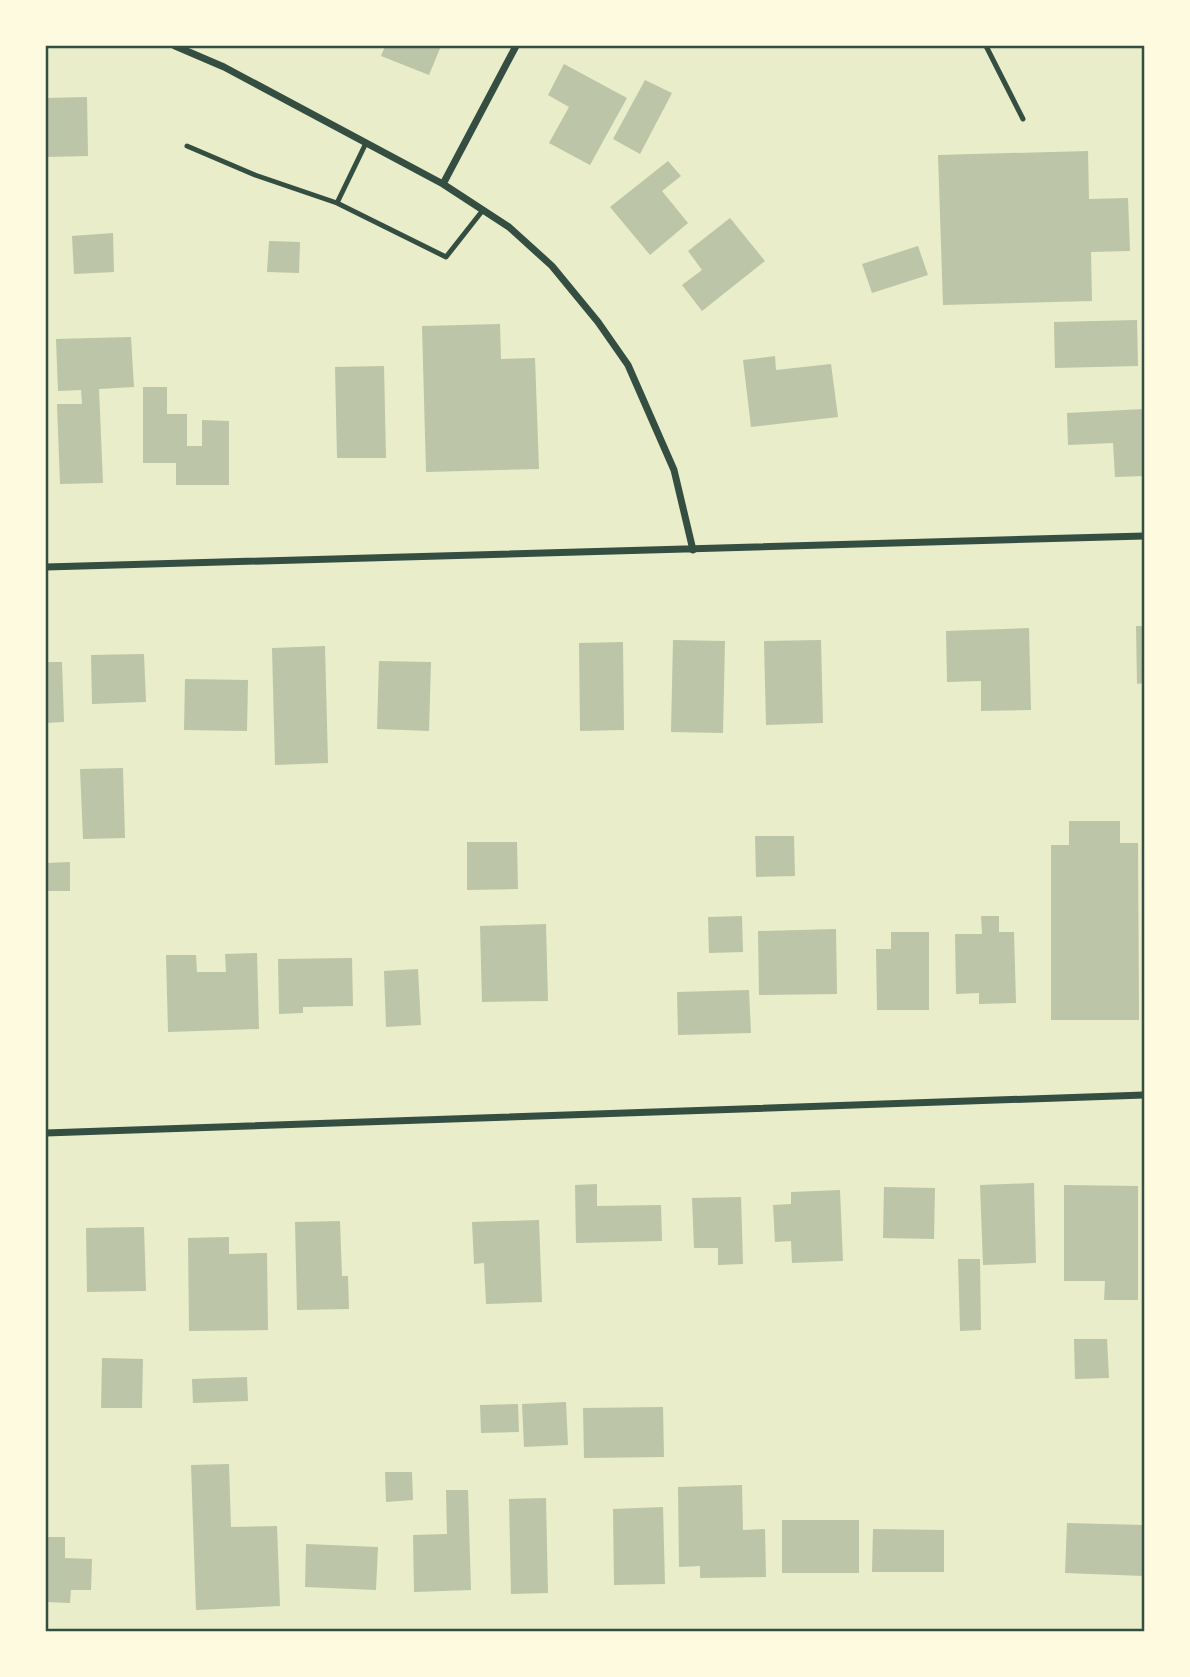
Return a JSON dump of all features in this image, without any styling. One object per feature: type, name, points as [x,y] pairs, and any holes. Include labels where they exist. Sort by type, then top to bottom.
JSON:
[{"type":"street","points":[[175,46],[225,67],[443,184],[509,227],[552,267],[598,321],[628,365],[674,470],[693,550]]},
{"type":"street","points":[[443,184],[516,46]]},
{"type":"street","points":[[46,567],[1144,536]]},
{"type":"street","points":[[46,1133],[1144,1095]]},
{"type":"lane","points":[[986,46],[1023,119]]},
{"type":"lane","points":[[337,203],[366,143]]},
{"type":"lane","points":[[187,146],[255,175],[337,203],[446,257],[482,210]]},
{"type":"building","points":[[385,46],[441,46],[429,75],[381,56]]},
{"type":"building","points":[[564,64],[627,98],[590,165],[549,143],[569,107],[548,95]]},
{"type":"building","points":[[645,80],[672,93],[640,154],[613,139]]},
{"type":"building","points":[[87,97],[88,156],[46,157],[46,98]]},
{"type":"building","points":[[1088,151],[1089,199],[1128,198],[1130,251],[1091,252],[1092,301],[943,305],[938,155]]},
{"type":"building","points":[[668,161],[681,176],[662,191],[688,223],[650,255],[610,207]]},
{"type":"building","points":[[730,218],[765,261],[702,311],[682,285],[702,270],[688,251]]},
{"type":"building","points":[[113,233],[114,272],[74,274],[72,236]]},
{"type":"building","points":[[269,241],[300,242],[299,273],[267,272]]},
{"type":"building","points":[[918,246],[928,275],[872,293],[862,264]]},
{"type":"building","points":[[1137,320],[1138,366],[1055,368],[1054,322]]},
{"type":"building","points":[[500,324],[501,359],[535,358],[539,469],[426,472],[422,326]]},
{"type":"building","points":[[131,337],[134,387],[99,389],[103,483],[60,484],[57,404],[82,404],[81,390],[58,391],[56,339]]},
{"type":"building","points":[[775,356],[776,370],[831,364],[838,417],[751,427],[743,360]]},
{"type":"building","points":[[384,366],[386,458],[337,458],[335,367]]},
{"type":"building","points":[[143,387],[167,387],[167,414],[187,414],[187,446],[202,446],[202,420],[229,421],[229,485],[176,485],[176,463],[143,463]]},
{"type":"building","points":[[1144,409],[1144,476],[1115,477],[1113,443],[1068,445],[1067,413]]},
{"type":"building","points":[[1136,626],[1144,626],[1144,683],[1137,684]]},
{"type":"building","points":[[1029,628],[1031,710],[981,711],[981,681],[947,682],[946,631]]},
{"type":"building","points":[[673,640],[725,641],[723,733],[671,732]]},
{"type":"building","points":[[821,640],[823,723],[766,725],[764,641]]},
{"type":"building","points":[[623,642],[624,730],[580,731],[579,643]]},
{"type":"building","points":[[325,646],[328,763],[275,765],[272,648]]},
{"type":"building","points":[[144,654],[146,702],[92,704],[91,655]]},
{"type":"building","points":[[379,661],[431,662],[429,731],[377,729]]},
{"type":"building","points":[[46,662],[62,662],[64,722],[46,723]]},
{"type":"building","points":[[185,679],[248,680],[247,731],[184,730]]},
{"type":"building","points":[[123,768],[125,838],[83,839],[80,769]]},
{"type":"building","points":[[1069,821],[1120,821],[1120,843],[1138,843],[1139,1020],[1051,1020],[1051,845],[1069,845]]},
{"type":"building","points":[[755,836],[794,836],[795,876],[756,877]]},
{"type":"building","points":[[467,842],[517,842],[518,889],[467,890]]},
{"type":"building","points":[[70,862],[70,891],[46,891],[46,863]]},
{"type":"building","points":[[742,916],[743,952],[709,953],[708,917]]},
{"type":"building","points":[[981,916],[999,916],[999,932],[1014,932],[1016,1003],[979,1004],[979,993],[956,994],[955,934],[982,934]]},
{"type":"building","points":[[546,924],[548,1001],[482,1002],[480,926]]},
{"type":"building","points":[[836,929],[837,994],[759,995],[758,931]]},
{"type":"building","points":[[891,932],[929,932],[929,1010],[877,1010],[876,949],[891,949]]},
{"type":"building","points":[[257,953],[259,1029],[168,1032],[166,955],[196,955],[197,972],[226,972],[225,954]]},
{"type":"building","points":[[352,958],[353,1006],[303,1007],[303,1013],[279,1014],[278,959]]},
{"type":"building","points":[[418,969],[421,1025],[386,1027],[384,971]]},
{"type":"building","points":[[749,990],[751,1033],[678,1035],[677,992]]},
{"type":"building","points":[[1034,1183],[1036,1263],[983,1265],[980,1185]]},
{"type":"building","points":[[597,1184],[597,1206],[661,1205],[662,1241],[576,1243],[575,1185]]},
{"type":"building","points":[[1064,1185],[1138,1186],[1138,1300],[1104,1300],[1105,1281],[1064,1281]]},
{"type":"building","points":[[884,1187],[935,1188],[934,1239],[883,1238]]},
{"type":"building","points":[[840,1190],[843,1261],[792,1263],[791,1241],[775,1242],[773,1205],[791,1204],[791,1192]]},
{"type":"building","points":[[741,1197],[743,1264],[718,1265],[718,1248],[694,1248],[692,1198]]},
{"type":"building","points":[[539,1220],[542,1302],[486,1304],[484,1263],[474,1264],[472,1222]]},
{"type":"building","points":[[340,1221],[342,1276],[348,1276],[349,1309],[297,1310],[295,1222]]},
{"type":"building","points":[[144,1227],[146,1291],[87,1292],[86,1228]]},
{"type":"building","points":[[229,1237],[229,1254],[267,1253],[268,1330],[189,1331],[188,1238]]},
{"type":"building","points":[[958,1259],[980,1259],[981,1330],[960,1331]]},
{"type":"building","points":[[1074,1339],[1107,1339],[1109,1378],[1075,1379]]},
{"type":"building","points":[[102,1358],[143,1359],[142,1408],[101,1408]]},
{"type":"building","points":[[247,1377],[248,1401],[193,1403],[192,1379]]},
{"type":"building","points":[[566,1402],[568,1445],[524,1447],[522,1404]]},
{"type":"building","points":[[518,1404],[519,1432],[481,1433],[480,1405]]},
{"type":"building","points":[[663,1407],[664,1457],[584,1458],[583,1408]]},
{"type":"building","points":[[229,1464],[231,1527],[277,1526],[280,1606],[196,1610],[191,1465]]},
{"type":"building","points":[[385,1472],[412,1472],[413,1500],[386,1502]]},
{"type":"building","points":[[742,1485],[743,1530],[765,1529],[766,1577],[700,1578],[700,1566],[679,1567],[678,1487]]},
{"type":"building","points":[[446,1490],[468,1490],[471,1590],[414,1592],[413,1535],[447,1534]]},
{"type":"building","points":[[546,1498],[548,1593],[511,1594],[509,1499]]},
{"type":"building","points":[[663,1507],[665,1584],[614,1585],[613,1509]]},
{"type":"building","points":[[782,1520],[859,1520],[859,1573],[782,1573]]},
{"type":"building","points":[[1067,1523],[1144,1525],[1144,1576],[1065,1573]]},
{"type":"building","points":[[873,1529],[944,1530],[944,1572],[872,1572]]},
{"type":"building","points":[[46,1537],[65,1537],[65,1558],[92,1559],[91,1590],[71,1590],[70,1603],[46,1602]]},
{"type":"building","points":[[306,1544],[378,1547],[376,1590],[305,1587]]}]
